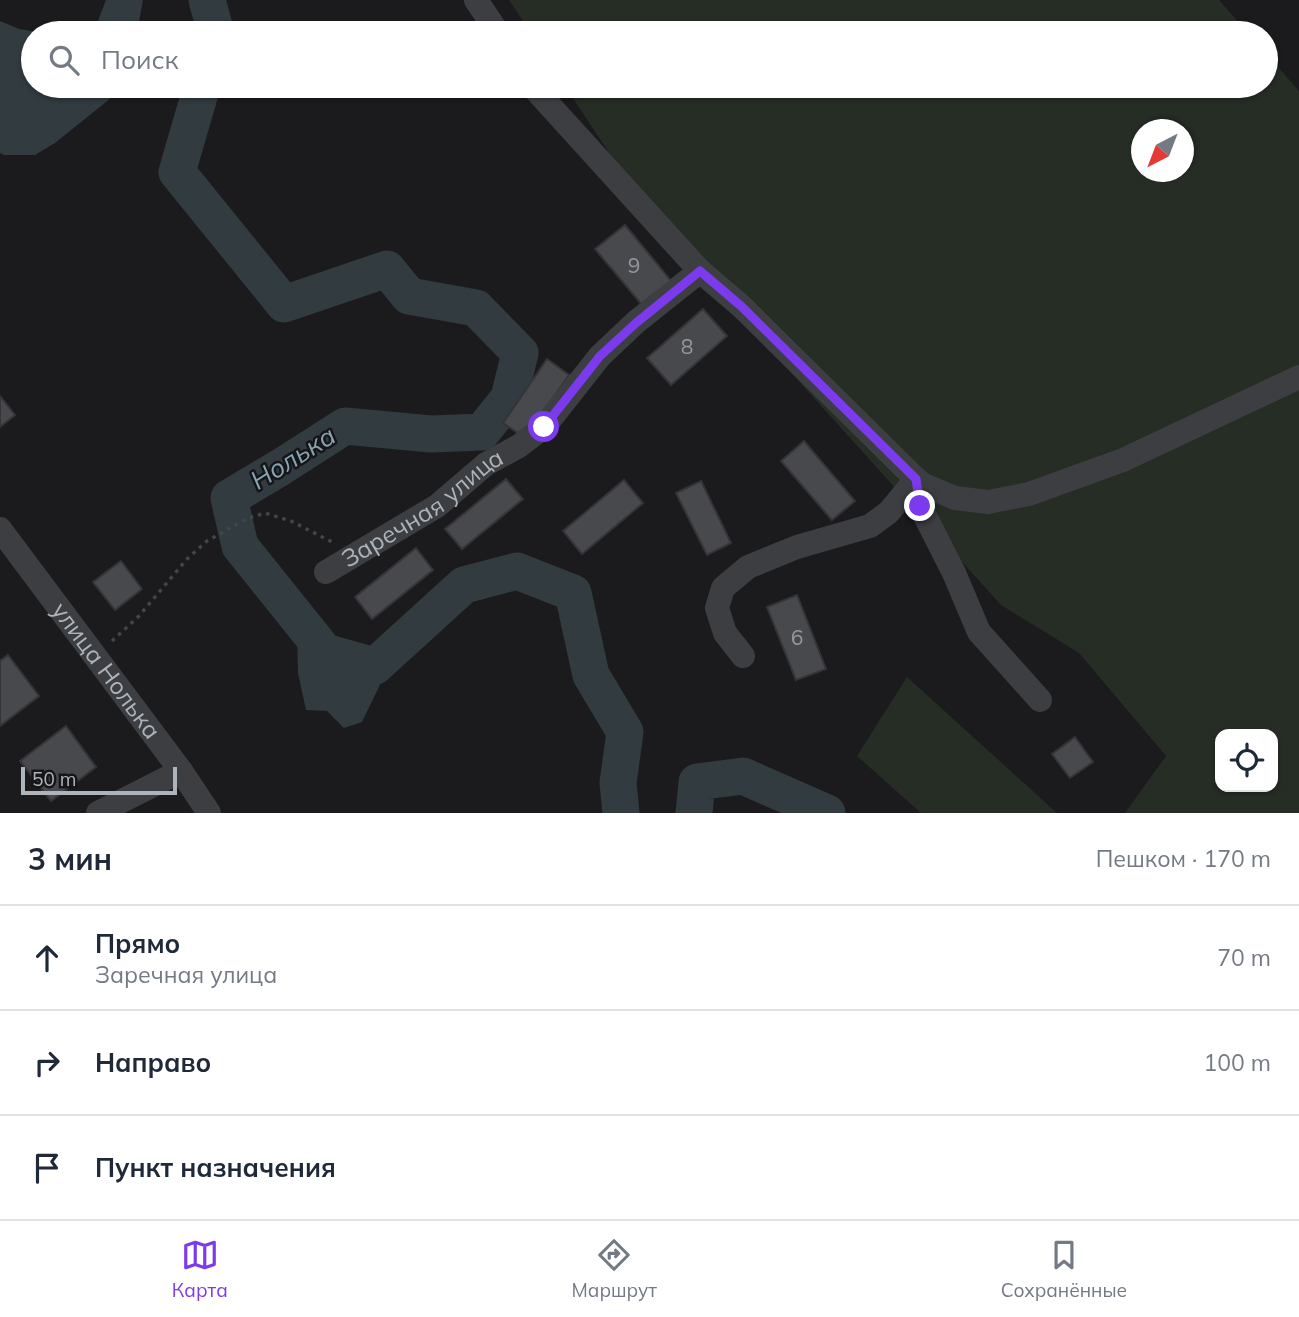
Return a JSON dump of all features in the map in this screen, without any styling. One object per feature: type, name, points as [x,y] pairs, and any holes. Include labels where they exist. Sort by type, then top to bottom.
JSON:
[{"type":"street","points":[[476,0],[490,21]]},
{"type":"street","points":[[543,98],[700,271],[741,306],[916,479],[955,498],[989,502],[1029,494],[1123,460],[1299,377]]},
{"type":"street","name":"Заречная улица","points":[[326,572],[436,506],[485,464],[519,446],[544,427],[600,356],[700,271]]},
{"type":"street","points":[[743,656],[724,633],[716,608],[723,588],[748,567],[797,547],[870,526],[889,512],[916,479]]},
{"type":"street","points":[[916,479],[920,506],[954,573],[979,632],[1040,699]]},
{"type":"street","name":"улица Нолька","points":[[0,529],[181,771],[209,813]]},
{"type":"street","points":[[98,813],[181,771]]},
{"type":"path","points":[[97,659],[113,639],[139,617],[187,559],[207,541],[246,519],[265,513],[291,521],[346,549],[363,549]]},
{"type":"shaded area","points":[[106,0],[143,0],[139,21],[98,21]]},
{"type":"shaded area","points":[[509,0],[1219,0],[1237,21],[523,21]]},
{"type":"shaded area","points":[[0,21],[21,29],[21,98],[111,98],[55,143],[35,155],[0,153]]},
{"type":"shaded area","points":[[1278,67],[1299,91],[1299,813],[1125,813],[1166,756],[1079,653],[1001,605],[654,221],[573,98],[1278,98]]},
{"type":"shaded area","points":[[308,622],[345,641],[383,652],[388,668],[362,722],[344,728],[327,711],[306,710],[298,673],[297,631]]},
{"type":"shaded area","points":[[907,677],[1057,813],[921,813],[857,756]]},
{"type":"building","points":[[625,225],[672,282],[643,306],[595,249]]},
{"type":"building","points":[[703,309],[727,336],[671,385],[647,358]]},
{"type":"building","points":[[547,359],[569,375],[525,438],[503,423]]},
{"type":"building","points":[[0,396],[15,415],[0,427]]},
{"type":"building","points":[[804,441],[855,501],[832,520],[781,461]]},
{"type":"building","points":[[506,479],[523,499],[462,549],[445,529]]},
{"type":"building","points":[[624,480],[643,503],[582,554],[563,531]]},
{"type":"building","points":[[701,481],[731,543],[707,555],[676,493]]},
{"type":"building","points":[[416,548],[433,570],[372,619],[355,597]]},
{"type":"building","points":[[121,561],[142,589],[115,610],[93,582]]},
{"type":"building","points":[[797,595],[826,669],[796,680],[767,607]]},
{"type":"building","points":[[8,655],[39,696],[0,726],[0,661]]},
{"type":"building","points":[[66,726],[96,767],[51,801],[20,761]]},
{"type":"building","points":[[1075,737],[1093,762],[1070,778],[1052,754]]},
{"type":"waterway","name":"Нолька","points":[[207,0],[213,21]]},
{"type":"waterway","name":"Нолька","points":[[199,98],[177,172],[284,304],[387,269],[409,296],[476,308],[520,353],[509,398],[482,432],[431,434],[345,426],[229,498],[240,546],[325,652],[375,666],[464,585],[517,571],[573,593],[591,675],[625,732],[618,783],[621,813]]},
{"type":"waterway","name":"Нолька","points":[[694,813],[697,782],[743,776],[827,813]]},
{"type":"route","points":[[544,427],[600,356],[700,271],[741,306],[916,479],[920,506]]}]
